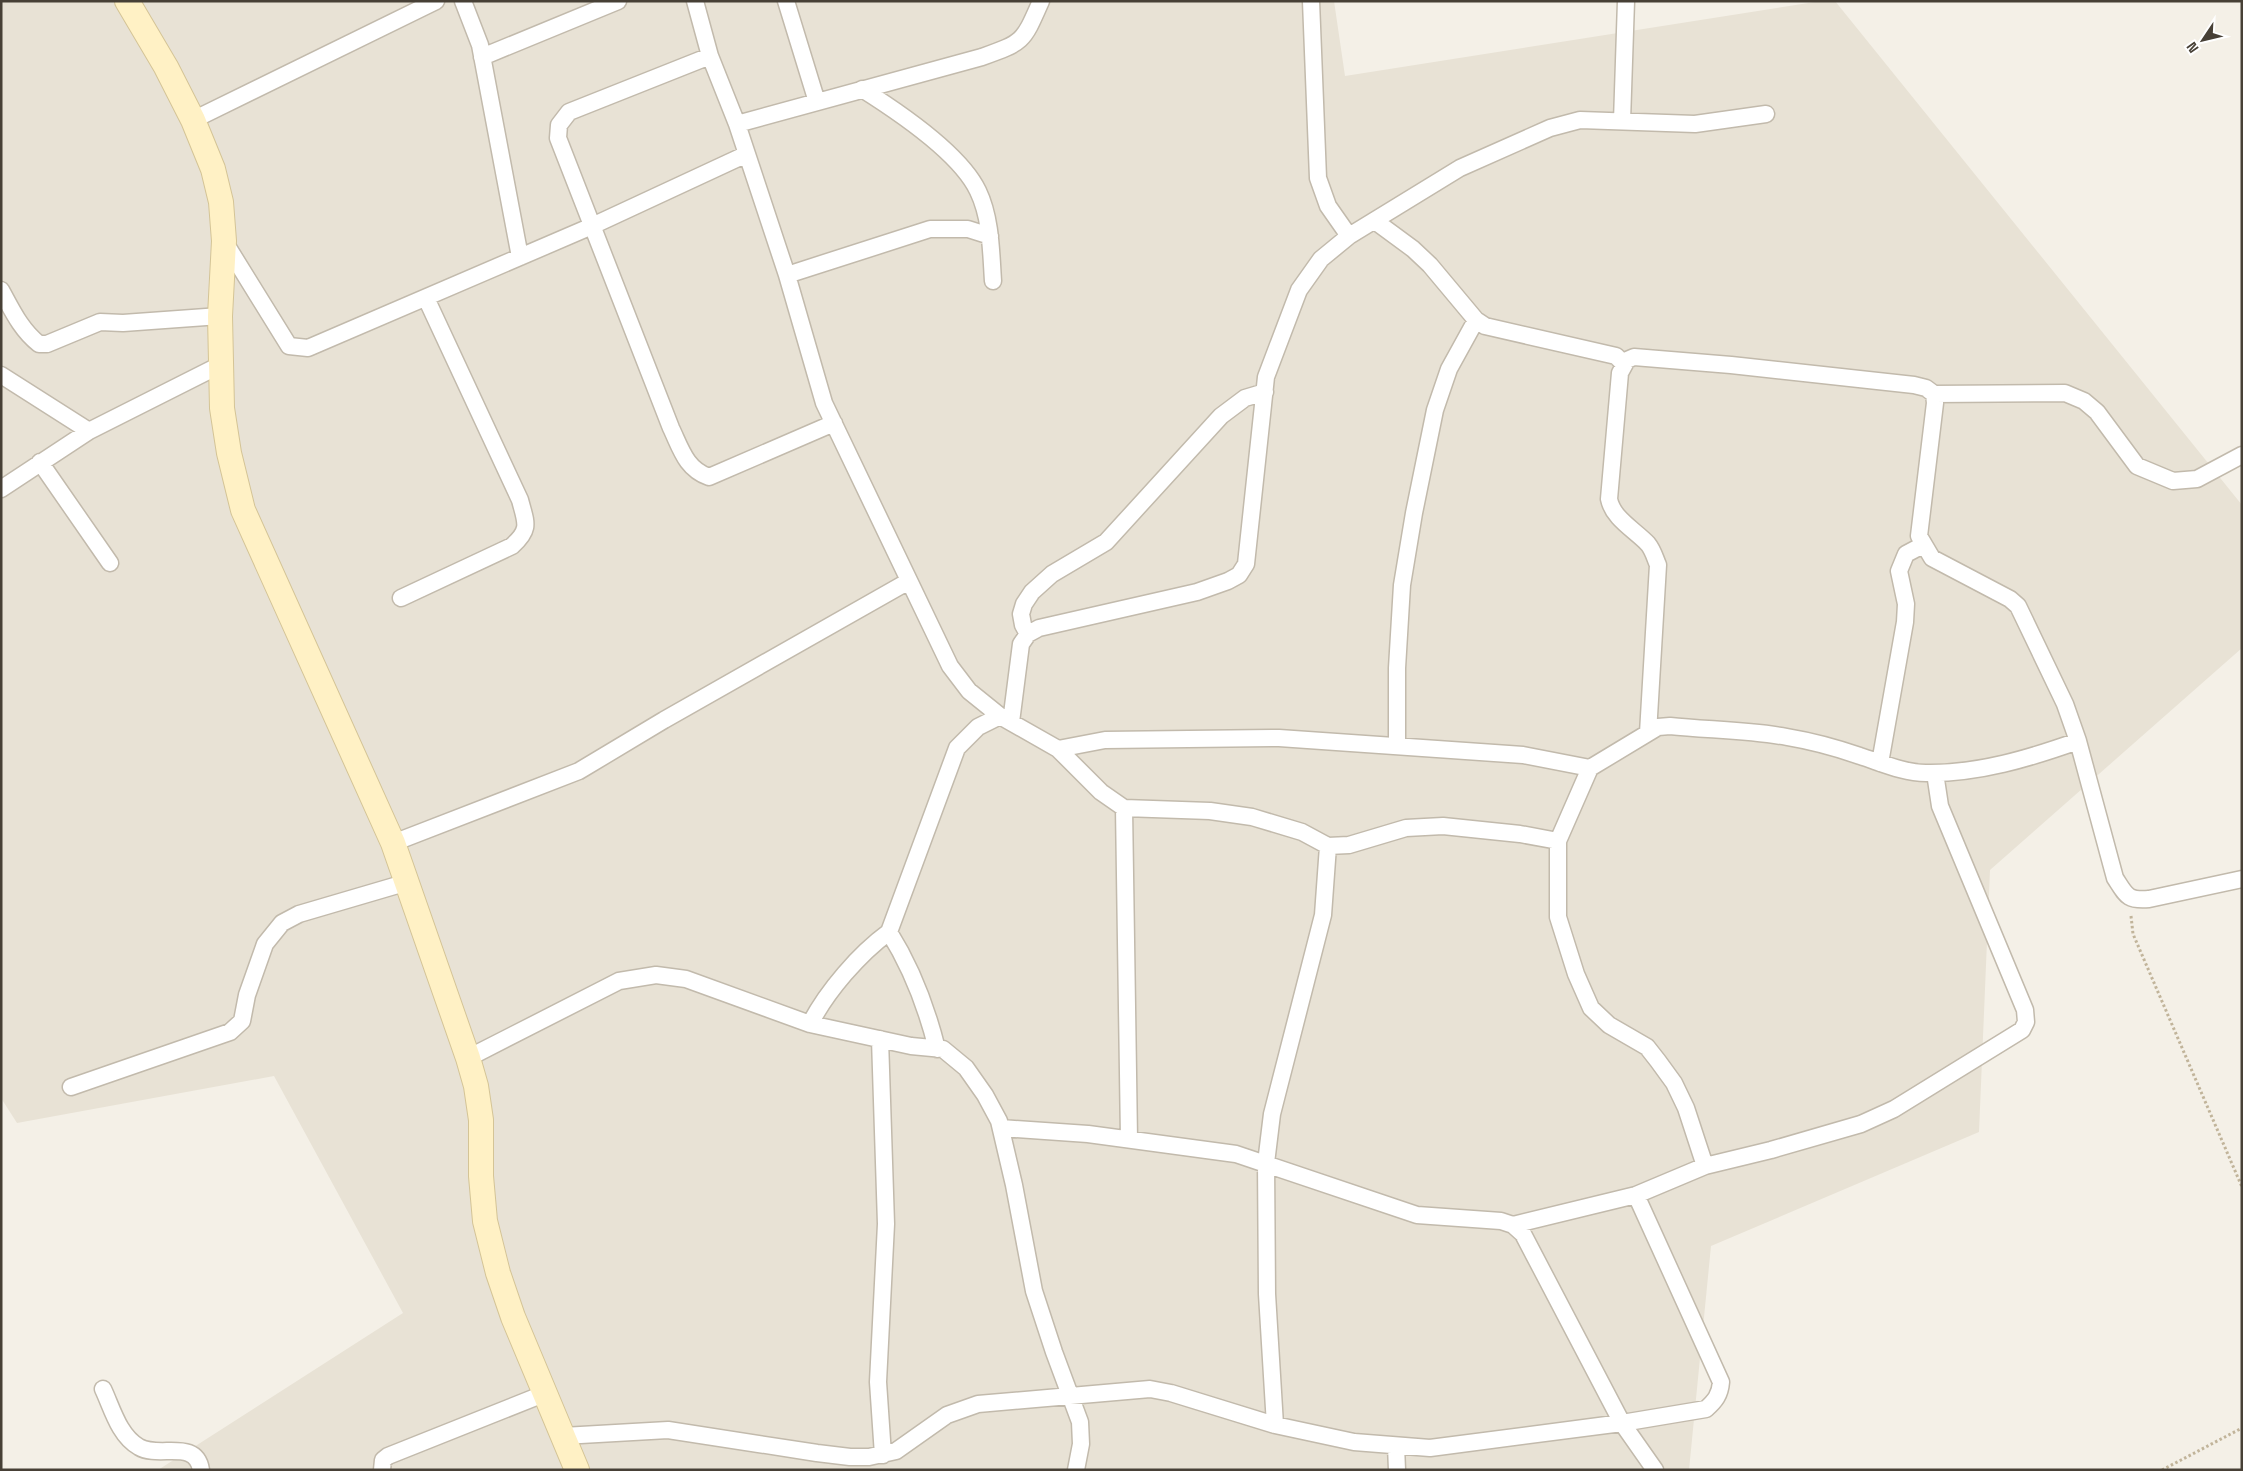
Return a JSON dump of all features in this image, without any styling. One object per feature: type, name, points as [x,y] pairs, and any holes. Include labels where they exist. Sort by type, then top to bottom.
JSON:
[{"type":"main road","points":[[127,1],[166,67],[193,120],[213,169],[221,202],[224,241],[220,316],[222,408],[229,453],[243,510],[393,843],[408,882],[476,1086],[481,1120],[481,1176],[485,1221],[498,1273],[513,1317],[577,1470]]},
{"type":"street","points":[[193,120],[436,1]]},
{"type":"street","points":[[463,1],[480,45],[520,257]]},
{"type":"street","points":[[482,57],[618,1]]},
{"type":"street","points":[[695,1],[710,56],[737,124],[787,275],[824,403],[950,666],[969,691],[1005,719],[1058,749],[1101,792],[1124,808],[1210,811],[1252,817],[1302,832],[1328,846],[1349,845],[1406,828],[1443,826],[1520,834],[1558,841]]},
{"type":"street","points":[[786,1],[816,102]]},
{"type":"street","points":[[737,124],[982,57],[1016,45],[1023,38],[1041,1]]},
{"type":"street","points":[[1311,1],[1318,178],[1328,206],[1349,236]]},
{"type":"street","points":[[1622,121],[1626,1]]},
{"type":"street","points":[[710,56],[569,112],[559,126],[558,138],[671,428],[689,466],[700,474],[709,477],[834,424]]},
{"type":"street","points":[[862,89],[908,118],[960,166],[978,190],[984,206],[990,236],[993,281]]},
{"type":"street","points":[[1005,719],[1022,644],[1028,634],[1039,628],[1196,592],[1228,582],[1239,575],[1246,564],[1249,552],[1266,377],[1298,290],[1321,259],[1349,236],[1460,168],[1550,128],[1580,120],[1695,124],[1766,114]]},
{"type":"street","points":[[224,241],[289,346],[308,348],[592,226],[747,154]]},
{"type":"street","points":[[1375,221],[1413,249],[1430,265],[1476,320],[1485,326],[1616,356],[1624,364]]},
{"type":"street","points":[[787,275],[930,229],[968,229],[990,236]]},
{"type":"street","points":[[1,290],[17,320],[31,338],[39,344],[47,344],[100,322],[123,323],[220,316]]},
{"type":"street","points":[[401,598],[512,546],[524,535],[526,522],[520,500],[426,298]]},
{"type":"street","points":[[1398,745],[1397,668],[1402,585],[1414,513],[1435,410],[1449,369],[1476,320]]},
{"type":"street","points":[[1648,734],[1658,565],[1648,545],[1610,506],[1609,499],[1620,372],[1627,360],[1634,358],[1731,365],[1914,385],[1926,388],[1934,394],[2065,393],[2084,401],[2097,412],[2138,466],[2173,481],[2197,479],[2242,454]]},
{"type":"street","points":[[1,489],[89,431],[222,364]]},
{"type":"street","points":[[1,375],[89,431]]},
{"type":"street","points":[[1028,634],[1023,625],[1021,614],[1024,604],[1032,592],[1052,574],[1106,542],[1234,404],[1245,398],[1265,392]]},
{"type":"street","points":[[1934,394],[1935,402],[1920,536],[1932,558],[2010,599],[2018,606],[2065,704],[2078,741],[2114,878],[2126,895],[2135,900],[2242,879]]},
{"type":"street","points":[[40,462],[110,563]]},
{"type":"street","points":[[1880,763],[1905,622],[1906,604],[1899,571],[1906,554],[1924,545]]},
{"type":"street","points":[[393,843],[579,771],[664,720],[909,581]]},
{"type":"street","points":[[810,1024],[821,1002],[874,943],[888,932],[957,748],[978,727],[1005,719]]},
{"type":"street","points":[[1705,1166],[1686,1108],[1674,1083],[1647,1047],[1609,1025],[1591,1008],[1576,974],[1558,917],[1558,841],[1590,768],[1658,727],[1670,726],[1787,737],[1846,752],[1898,769],[1935,773],[1957,773],[2035,756],[2078,741]]},
{"type":"street","points":[[1058,749],[1105,740],[1279,738],[1523,754],[1590,768]]},
{"type":"street","points":[[1513,1225],[1636,1194],[1705,1166],[1861,1124],[1894,1108],[2022,1030],[2026,1022],[2025,1010],[1940,806],[1935,773]]},
{"type":"street","points":[[1124,808],[1129,1140]]},
{"type":"street","points":[[1275,1424],[1267,1294],[1266,1163],[1272,1114],[1323,916],[1328,846]]},
{"type":"street","points":[[71,1087],[230,1032],[242,1021],[247,995],[265,944],[282,923],[299,914],[408,882]]},
{"type":"street","points":[[888,932],[900,951],[923,1005],[937,1049]]},
{"type":"street","points":[[468,1058],[619,981],[656,975],[686,979],[810,1024],[880,1039],[944,1049],[966,1068],[985,1095],[1001,1128],[1034,1291],[1080,1422],[1081,1444],[1076,1470]]},
{"type":"street","points":[[880,1039],[886,1224],[878,1382],[882,1455]]},
{"type":"street","points":[[1001,1128],[1088,1134],[1236,1154],[1417,1215],[1501,1221],[1513,1225],[1523,1234],[1646,1466]]},
{"type":"street","points":[[563,1436],[668,1430],[850,1457],[882,1455],[896,1451],[947,1415],[978,1404],[1150,1389],[1171,1393],[1275,1424],[1354,1442],[1430,1448],[1622,1423],[1706,1409],[1716,1401],[1721,1382],[1636,1194]]},
{"type":"street","points":[[103,1388],[124,1434],[138,1447],[146,1450],[192,1453],[197,1458],[201,1470]]},
{"type":"street","points":[[382,1470],[383,1460],[388,1456],[546,1393]]},
{"type":"street","points":[[1396,1446],[1397,1470]]},
{"type":"path","points":[[2135,900],[2130,920],[2133,934],[2242,1187]]},
{"type":"path","points":[[2162,1470],[2242,1428]]},
{"type":"shaded area","points":[[1,1],[1334,1],[1345,76],[1821,1],[1835,1],[2242,505],[2242,648],[1990,870],[1979,1132],[1711,1246],[1689,1470],[158,1470],[403,1313],[274,1076],[17,1123],[1,1098]]}]
